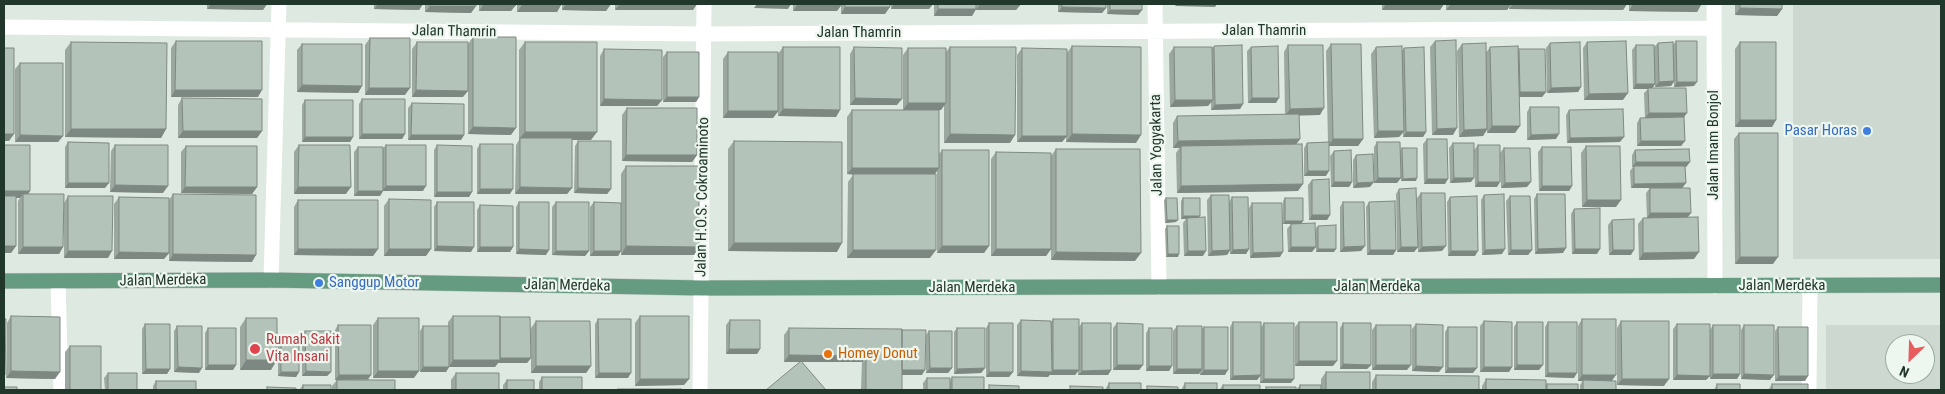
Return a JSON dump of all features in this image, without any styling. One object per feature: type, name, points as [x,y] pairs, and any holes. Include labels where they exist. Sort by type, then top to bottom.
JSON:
[{"type":"main road","name":"Jalan Merdeka","points":[[4,282],[271,280],[702,288],[1941,285]]},
{"type":"street","points":[[271,280],[279,4]]},
{"type":"street","name":"Jalan H.O.S. Cokroaminoto","points":[[700,390],[704,4]]},
{"type":"street","name":"Jalan Yogyakarta","points":[[1155,4],[1159,287]]},
{"type":"street","name":"Jalan Imam Bonjol","points":[[1714,4],[1715,286]]},
{"type":"street","name":"Jalan Thamrin","points":[[4,27],[704,34],[1714,28]]},
{"type":"street","points":[[58,282],[61,390]]},
{"type":"street","points":[[1809,390],[1810,286]]},
{"type":"shaded area","name":"Pasar Horas","points":[[1793,4],[1941,4],[1941,259],[1793,259]]},
{"type":"shaded area","points":[[1826,325],[1941,325],[1941,390],[1826,390]]},
{"type":"building","points":[[430,4],[476,4],[476,6],[430,6]]},
{"type":"building","points":[[484,4],[516,4],[516,5]]},
{"type":"building","points":[[561,4],[561,5],[522,5]]},
{"type":"building","points":[[845,4],[890,4],[890,7],[845,7]]},
{"type":"building","points":[[938,4],[976,4],[976,9],[938,9]]},
{"type":"building","points":[[1062,4],[1106,4],[1106,8],[1062,7]]},
{"type":"building","points":[[1110,4],[1142,4],[1142,10],[1110,10]]},
{"type":"building","points":[[1633,4],[1701,4],[1701,5]]},
{"type":"building","points":[[1740,4],[1782,4],[1782,9],[1740,8]]},
{"type":"building","points":[[473,37],[516,37],[516,128],[473,127]]},
{"type":"building","points":[[370,38],[410,38],[410,88],[369,88]]},
{"type":"building","points":[[1456,40],[1457,128],[1437,129],[1435,41]]},
{"type":"building","points":[[176,41],[262,41],[262,90],[175,90]]},
{"type":"building","points":[[1626,41],[1628,93],[1589,94],[1587,42]]},
{"type":"building","points":[[1676,41],[1697,41],[1697,82],[1677,82]]},
{"type":"building","points":[[71,42],[167,43],[166,129],[71,129]]},
{"type":"building","points":[[417,42],[468,42],[468,91],[416,90]]},
{"type":"building","points":[[525,42],[597,42],[597,132],[525,132]]},
{"type":"building","points":[[1580,42],[1581,87],[1551,88],[1550,43]]},
{"type":"building","points":[[1673,42],[1674,81],[1659,82],[1658,43]]},
{"type":"building","points":[[1740,42],[1776,42],[1776,120],[1740,120]]},
{"type":"building","points":[[1486,43],[1487,129],[1464,130],[1462,44]]},
{"type":"building","points":[[302,44],[362,44],[362,86],[302,85]]},
{"type":"building","points":[[1331,44],[1361,44],[1363,139],[1333,139]]},
{"type":"building","points":[[1242,45],[1243,104],[1215,105],[1214,46]]},
{"type":"building","points":[[1288,45],[1323,45],[1324,108],[1290,109]]},
{"type":"building","points":[[1636,45],[1654,45],[1655,84],[1636,84]]},
{"type":"building","points":[[1072,46],[1141,47],[1141,135],[1072,134]]},
{"type":"building","points":[[1278,46],[1279,98],[1252,98],[1251,47]]},
{"type":"building","points":[[1402,46],[1404,131],[1378,131],[1376,47]]},
{"type":"building","points":[[1518,46],[1520,126],[1492,126],[1490,47]]},
{"type":"building","points":[[783,47],[840,47],[840,110],[783,109]]},
{"type":"building","points":[[854,47],[902,48],[902,99],[855,98]]},
{"type":"building","points":[[950,47],[1016,47],[1015,135],[950,134]]},
{"type":"building","points":[[1174,47],[1212,47],[1213,100],[1175,100]]},
{"type":"building","points":[[1424,47],[1426,132],[1406,132],[1404,48]]},
{"type":"building","points":[[4,48],[14,48],[14,134],[4,134]]},
{"type":"building","points":[[908,48],[946,48],[946,103],[908,103]]},
{"type":"building","points":[[1022,48],[1067,49],[1067,136],[1022,136]]},
{"type":"building","points":[[604,49],[662,50],[662,100],[604,99]]},
{"type":"building","points":[[1519,49],[1545,49],[1546,92],[1520,92]]},
{"type":"building","points":[[667,52],[699,52],[699,97],[667,97]]},
{"type":"building","points":[[728,52],[778,52],[778,111],[728,111]]},
{"type":"building","points":[[20,63],[63,63],[63,136],[20,135]]},
{"type":"building","points":[[1648,88],[1686,88],[1687,113],[1649,113]]},
{"type":"building","points":[[182,98],[262,99],[262,131],[183,131]]},
{"type":"building","points":[[362,99],[405,99],[405,134],[362,134]]},
{"type":"building","points":[[305,100],[353,100],[353,137],[305,137]]},
{"type":"building","points":[[412,103],[464,104],[464,135],[411,135]]},
{"type":"building","points":[[1530,107],[1559,107],[1559,134],[1531,135]]},
{"type":"building","points":[[627,108],[697,108],[697,155],[626,155]]},
{"type":"building","points":[[1623,109],[1624,137],[1570,138],[1569,110]]},
{"type":"building","points":[[852,110],[939,110],[939,168],[852,168]]},
{"type":"building","points":[[1299,114],[1300,139],[1178,141],[1177,116]]},
{"type":"building","points":[[1684,117],[1685,141],[1641,141],[1640,118]]},
{"type":"building","points":[[1739,133],[1778,133],[1778,257],[1740,257]]},
{"type":"building","points":[[520,138],[572,138],[572,188],[520,187]]},
{"type":"building","points":[[1427,139],[1447,139],[1448,179],[1427,179]]},
{"type":"building","points":[[578,141],[611,141],[611,189],[578,188]]},
{"type":"building","points":[[734,141],[842,142],[842,243],[734,243]]},
{"type":"building","points":[[68,142],[109,143],[109,183],[68,183]]},
{"type":"building","points":[[1329,142],[1329,171],[1308,171],[1307,143]]},
{"type":"building","points":[[1377,142],[1400,142],[1401,178],[1378,178]]},
{"type":"building","points":[[1453,143],[1474,143],[1474,178],[1454,178]]},
{"type":"building","points":[[480,144],[513,144],[513,189],[480,189]]},
{"type":"building","points":[[1302,144],[1303,184],[1181,186],[1181,146]]},
{"type":"building","points":[[4,145],[30,145],[30,191],[4,191]]},
{"type":"building","points":[[115,145],[168,145],[168,186],[115,185]]},
{"type":"building","points":[[299,145],[350,145],[351,187],[298,187]]},
{"type":"building","points":[[386,145],[426,145],[426,186],[386,186]]},
{"type":"building","points":[[437,145],[472,146],[472,192],[437,192]]},
{"type":"building","points":[[1478,145],[1500,145],[1500,182],[1478,182]]},
{"type":"building","points":[[186,146],[257,146],[257,187],[185,187]]},
{"type":"building","points":[[1586,146],[1620,146],[1621,200],[1587,200]]},
{"type":"building","points":[[358,147],[383,147],[383,191],[358,191]]},
{"type":"building","points":[[1542,147],[1571,147],[1572,186],[1542,186]]},
{"type":"building","points":[[1402,148],[1417,148],[1417,178],[1403,179]]},
{"type":"building","points":[[1504,148],[1530,148],[1531,182],[1505,183]]},
{"type":"building","points":[[1056,149],[1140,149],[1141,253],[1056,252]]},
{"type":"building","points":[[1689,149],[1690,162],[1636,162],[1635,150]]},
{"type":"building","points":[[942,150],[989,150],[989,246],[942,246]]},
{"type":"building","points":[[1351,150],[1352,182],[1334,182],[1334,151]]},
{"type":"building","points":[[996,152],[1051,153],[1051,249],[996,249]]},
{"type":"building","points":[[1373,154],[1374,182],[1357,183],[1356,155]]},
{"type":"building","points":[[626,166],[699,166],[699,247],[626,246]]},
{"type":"building","points":[[1634,166],[1685,166],[1686,183],[1634,184]]},
{"type":"building","points":[[853,174],[936,174],[936,250],[853,250]]},
{"type":"building","points":[[1329,179],[1330,215],[1312,215],[1312,180]]},
{"type":"building","points":[[1416,188],[1418,247],[1401,247],[1399,189]]},
{"type":"building","points":[[1650,188],[1690,188],[1691,213],[1650,213]]},
{"type":"building","points":[[1421,193],[1445,193],[1446,246],[1422,247]]},
{"type":"building","points":[[23,194],[64,194],[63,247],[23,247]]},
{"type":"building","points":[[173,194],[256,195],[256,255],[173,254]]},
{"type":"building","points":[[1504,194],[1505,249],[1485,250],[1484,195]]},
{"type":"building","points":[[1537,194],[1565,194],[1566,248],[1538,249]]},
{"type":"building","points":[[1211,195],[1229,195],[1230,250],[1212,251]]},
{"type":"building","points":[[4,196],[16,196],[16,246],[4,246]]},
{"type":"building","points":[[68,196],[113,196],[112,251],[68,251]]},
{"type":"building","points":[[1477,196],[1478,251],[1451,251],[1450,197]]},
{"type":"building","points":[[1510,196],[1530,196],[1532,250],[1511,250]]},
{"type":"building","points":[[119,197],[169,198],[169,253],[119,252]]},
{"type":"building","points":[[1232,197],[1248,197],[1249,249],[1233,250]]},
{"type":"building","points":[[1166,198],[1177,198],[1178,220],[1167,220]]},
{"type":"building","points":[[1183,198],[1200,198],[1200,216],[1183,216]]},
{"type":"building","points":[[1285,198],[1303,198],[1303,221],[1285,221]]},
{"type":"building","points":[[389,199],[431,200],[431,249],[389,249]]},
{"type":"building","points":[[298,200],[378,200],[378,249],[298,249]]},
{"type":"building","points":[[1395,201],[1396,250],[1370,250],[1369,202]]},
{"type":"building","points":[[437,202],[474,202],[474,247],[437,246]]},
{"type":"building","points":[[519,202],[549,202],[549,250],[519,249]]},
{"type":"building","points":[[556,202],[589,202],[589,251],[556,251]]},
{"type":"building","points":[[594,202],[621,203],[621,251],[594,251]]},
{"type":"building","points":[[1343,202],[1364,202],[1365,246],[1344,247]]},
{"type":"building","points":[[1252,203],[1282,203],[1283,252],[1253,253]]},
{"type":"building","points":[[480,205],[513,206],[513,247],[480,247]]},
{"type":"building","points":[[1600,208],[1600,249],[1575,249],[1574,209]]},
{"type":"building","points":[[1205,217],[1206,251],[1188,251],[1187,218]]},
{"type":"building","points":[[1698,217],[1699,252],[1643,253],[1643,218]]},
{"type":"building","points":[[1634,219],[1634,250],[1613,250],[1612,220]]},
{"type":"building","points":[[1315,223],[1316,247],[1291,247],[1291,224]]},
{"type":"building","points":[[1336,225],[1336,249],[1318,249],[1318,226]]},
{"type":"building","points":[[1167,226],[1179,226],[1179,254],[1168,254]]},
{"type":"building","points":[[11,316],[60,317],[60,372],[11,371]]},
{"type":"building","points":[[453,316],[500,316],[500,360],[453,360]]},
{"type":"building","points":[[640,316],[689,316],[689,379],[640,379]]},
{"type":"building","points":[[500,317],[530,317],[531,358],[500,358]]},
{"type":"building","name":"Rumah Sakit Vita Insani","points":[[246,318],[277,318],[277,360],[246,360]]},
{"type":"building","points":[[378,318],[419,318],[419,371],[378,371]]},
{"type":"building","points":[[4,319],[6,319],[5,375],[4,375]]},
{"type":"building","points":[[598,319],[631,319],[631,373],[599,373]]},
{"type":"building","points":[[1053,319],[1079,319],[1079,370],[1053,370]]},
{"type":"building","points":[[1582,319],[1616,319],[1616,375],[1582,375]]},
{"type":"building","points":[[730,320],[760,320],[760,349],[729,349]]},
{"type":"building","points":[[1021,320],[1051,321],[1052,372],[1021,371]]},
{"type":"building","points":[[536,321],[590,321],[591,366],[536,366]]},
{"type":"building","points":[[1484,321],[1512,322],[1512,367],[1484,367]]},
{"type":"building","points":[[1621,321],[1669,321],[1669,379],[1622,379]]},
{"type":"building","points":[[1233,322],[1261,322],[1261,375],[1233,376]]},
{"type":"building","points":[[1299,322],[1337,322],[1337,361],[1299,361]]},
{"type":"building","points":[[1517,322],[1543,322],[1543,365],[1517,365]]},
{"type":"building","points":[[1548,322],[1577,322],[1577,373],[1548,373]]},
{"type":"building","points":[[989,323],[1013,323],[1013,372],[989,372]]},
{"type":"building","points":[[1082,323],[1111,323],[1111,370],[1082,371]]},
{"type":"building","points":[[1117,323],[1143,324],[1143,365],[1117,365]]},
{"type":"building","points":[[1264,323],[1294,323],[1294,379],[1264,379]]},
{"type":"building","points":[[1343,323],[1371,323],[1371,365],[1343,364]]},
{"type":"building","points":[[145,324],[170,324],[170,369],[146,369]]},
{"type":"building","points":[[1416,324],[1443,325],[1443,367],[1416,366]]},
{"type":"building","points":[[1677,324],[1710,324],[1710,376],[1677,375]]},
{"type":"building","points":[[338,325],[371,325],[371,375],[339,375]]},
{"type":"building","points":[[1376,325],[1411,325],[1411,365],[1376,365]]},
{"type":"building","points":[[1713,325],[1740,325],[1740,374],[1713,374]]},
{"type":"building","points":[[1744,325],[1774,325],[1774,375],[1744,374]]},
{"type":"building","points":[[177,326],[202,326],[202,368],[178,367]]},
{"type":"building","points":[[423,326],[449,326],[449,367],[423,367]]},
{"type":"building","points":[[1177,326],[1202,326],[1202,369],[1177,369]]},
{"type":"building","points":[[1204,327],[1228,327],[1228,370],[1204,370]]},
{"type":"building","points":[[1448,327],[1477,327],[1477,368],[1448,368]]},
{"type":"building","points":[[1778,327],[1808,327],[1808,376],[1779,376]]},
{"type":"building","points":[[208,328],[236,328],[236,365],[208,365]]},
{"type":"building","points":[[789,328],[902,329],[902,390],[866,390],[866,356],[789,355]]},
{"type":"building","points":[[957,328],[985,328],[985,368],[957,369]]},
{"type":"building","points":[[1149,328],[1172,328],[1172,366],[1149,366]]},
{"type":"building","points":[[902,330],[926,330],[925,370],[902,370]]},
{"type":"building","points":[[305,331],[331,331],[331,372],[306,371]]},
{"type":"building","points":[[929,331],[952,331],[952,368],[930,368]]},
{"type":"building","points":[[281,336],[299,336],[299,372],[281,372]]},
{"type":"building","points":[[70,346],[101,346],[101,390],[70,390]]},
{"type":"building","points":[[801,361],[826,390],[766,390]]},
{"type":"building","points":[[1326,372],[1370,372],[1370,390],[1326,390]]},
{"type":"building","points":[[108,373],[137,373],[137,390],[108,390]]},
{"type":"building","points":[[456,373],[499,373],[499,390],[456,390]]},
{"type":"building","points":[[1376,375],[1479,376],[1479,390],[1376,390]]},
{"type":"building","points":[[542,377],[582,377],[582,390],[542,390]]},
{"type":"building","points":[[952,377],[984,377],[984,390],[952,390]]},
{"type":"building","points":[[927,378],[950,378],[950,390],[927,390]]},
{"type":"building","points":[[1486,379],[1546,380],[1546,390],[1486,390]]},
{"type":"building","points":[[337,380],[395,380],[395,390],[337,390]]},
{"type":"building","points":[[507,380],[534,380],[534,390],[507,390]]},
{"type":"building","points":[[1583,380],[1616,381],[1616,390],[1583,390]]},
{"type":"building","points":[[156,381],[196,381],[196,390],[156,390]]},
{"type":"building","points":[[1109,383],[1141,383],[1141,390],[1109,390]]},
{"type":"building","points":[[1185,383],[1217,383],[1217,390],[1185,390]]},
{"type":"building","points":[[1547,384],[1578,384],[1578,390],[1547,390]]},
{"type":"building","points":[[1717,384],[1740,384],[1740,390],[1717,390]]},
{"type":"building","points":[[1772,384],[1808,384],[1808,390],[1772,390]]},
{"type":"building","points":[[303,385],[331,385],[331,390],[303,390]]},
{"type":"building","points":[[989,385],[1019,386],[1019,390],[989,390]]},
{"type":"building","points":[[1223,385],[1260,385],[1260,390],[1223,390]]},
{"type":"building","points":[[1300,385],[1321,385],[1321,390],[1300,390]]},
{"type":"building","points":[[1070,386],[1103,387],[1103,390],[1070,390]]},
{"type":"building","points":[[1147,386],[1178,387],[1178,390],[1147,390]]},
{"type":"building","points":[[4,387],[17,387],[17,390],[4,390]]},
{"type":"building","points":[[267,387],[296,388],[296,390],[267,390]]},
{"type":"building","points":[[1266,387],[1296,387],[1296,390],[1266,390]]},
{"type":"building","points":[[682,389],[682,390],[618,390]]},
{"type":"place","name":"Pasar Horas","points":[[1867,131]]},
{"type":"place","name":"Sanggup Motor","points":[[319,283]]},
{"type":"place","name":"Rumah Sakit Vita Insani","points":[[255,349]]},
{"type":"place","name":"Homey Donut","points":[[828,354]]}]
